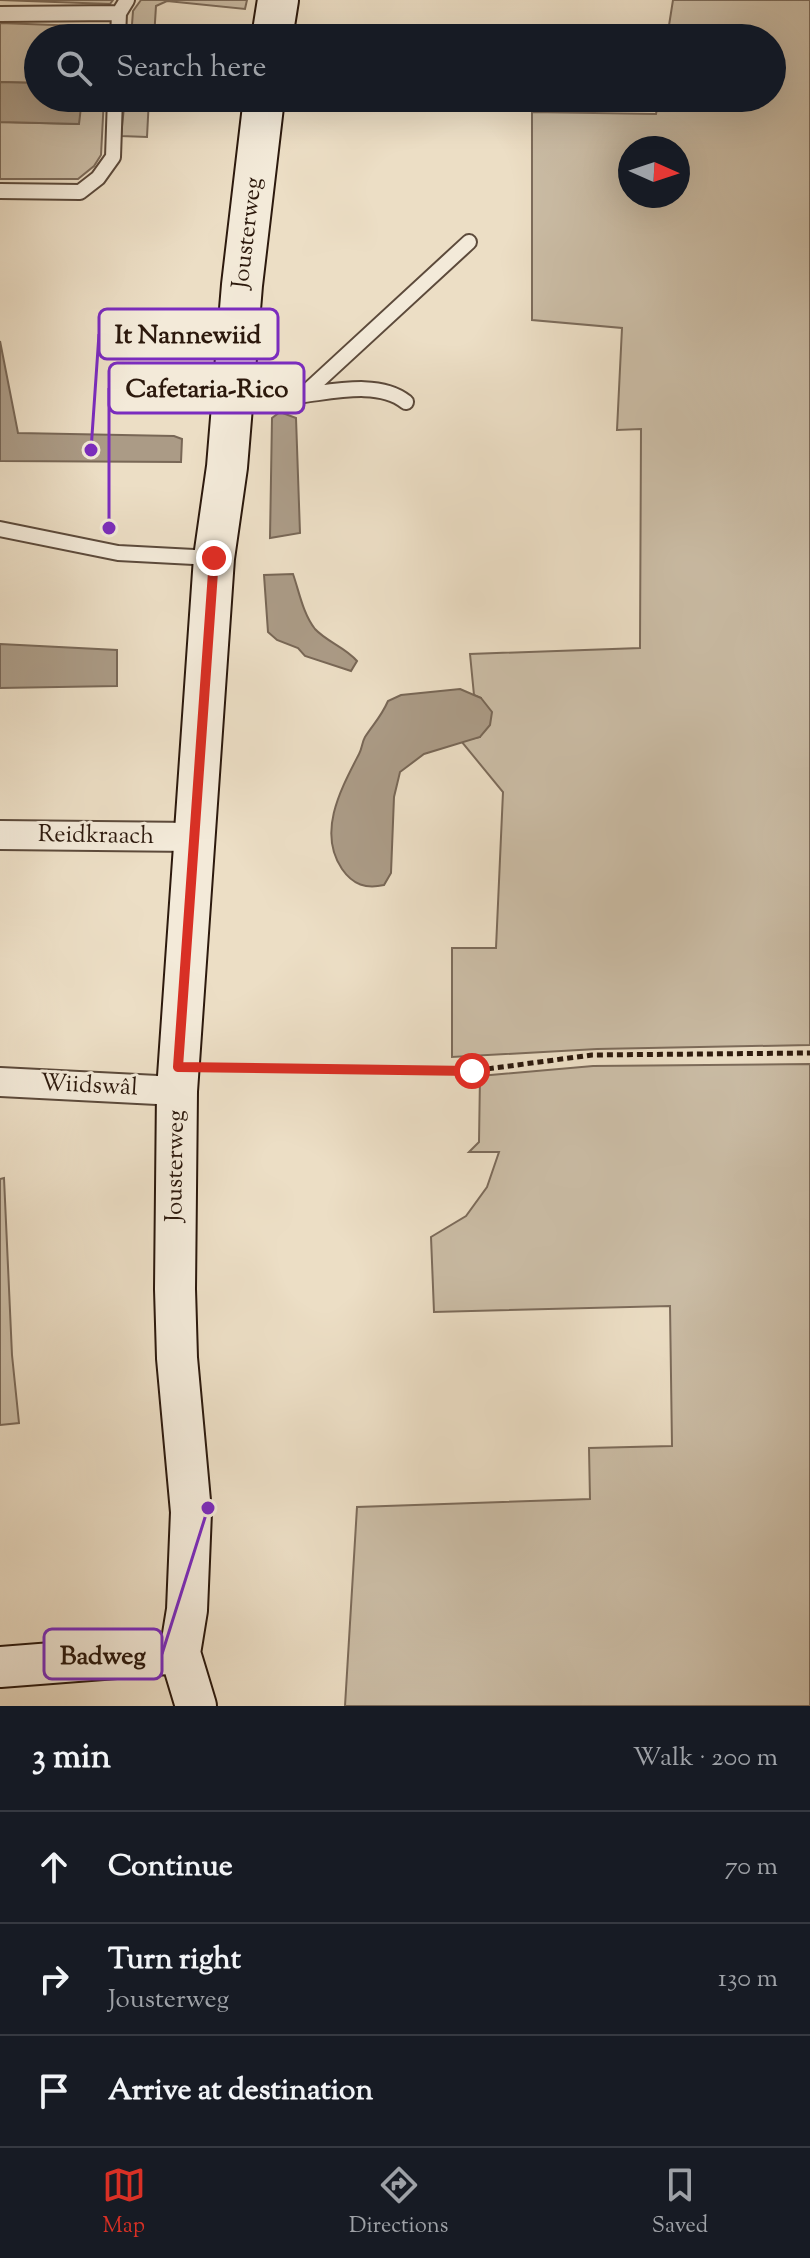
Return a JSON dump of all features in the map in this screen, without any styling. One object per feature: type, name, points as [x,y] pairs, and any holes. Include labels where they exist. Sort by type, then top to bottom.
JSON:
[{"type":"street","points":[[274,24],[278,0]]},
{"type":"street","name":"Jousterweg","points":[[196,1706],[180,1653],[187,1610],[191,1512],[176,1330],[178,1079],[214,558],[262,112]]},
{"type":"street","name":"Reidkraach","points":[[0,835],[193,837]]},
{"type":"street","name":"Wiidswâl","points":[[0,1082],[178,1079]]},
{"type":"street","points":[[0,1667],[180,1653]]},
{"type":"lane","points":[[0,14],[123,6]]},
{"type":"lane","points":[[0,191],[80,192],[98,178],[113,157],[115,112]]},
{"type":"lane","points":[[303,395],[469,242]]},
{"type":"lane","points":[[233,402],[369,390],[395,393],[406,402]]},
{"type":"lane","points":[[1,534],[118,553],[214,558]]},
{"type":"path","points":[[178,1079],[472,1071],[592,1055],[810,1053]]},
{"type":"shaded area","points":[[0,0],[113,0],[110,4]]},
{"type":"shaded area","points":[[141,0],[247,0],[245,9],[167,1],[156,6],[155,24],[132,24],[133,11]]},
{"type":"shaded area","points":[[673,0],[810,0],[810,1045],[597,1049],[452,1057],[452,948],[496,948],[503,792],[461,741],[480,737],[481,698],[474,695],[470,654],[640,648],[641,429],[617,430],[622,328],[532,320],[532,112],[786,112],[786,24],[669,24]]},
{"type":"shaded area","points":[[0,23],[27,24],[24,24],[24,83],[0,82]]},
{"type":"shaded area","points":[[0,82],[24,83],[24,112],[80,112],[79,124],[0,122]]},
{"type":"shaded area","points":[[80,112],[103,112],[101,155],[94,166],[78,179],[0,179],[0,122],[78,124]]},
{"type":"shaded area","points":[[124,112],[148,112],[147,137],[121,136]]},
{"type":"shaded area","points":[[0,341],[18,433],[174,436],[182,439],[181,462],[0,461]]},
{"type":"shaded area","points":[[280,412],[296,418],[300,533],[270,538],[272,418]]},
{"type":"shaded area","points":[[293,574],[304,609],[315,629],[357,661],[351,671],[305,656],[298,648],[277,640],[268,632],[264,575]]},
{"type":"shaded area","points":[[0,644],[117,650],[117,686],[0,688]]},
{"type":"shaded area","points":[[460,689],[481,698],[492,712],[490,725],[480,737],[424,754],[400,772],[394,797],[391,873],[384,885],[366,886],[355,882],[342,869],[335,855],[332,826],[339,796],[365,737],[388,701],[401,695]]},
{"type":"shaded area","points":[[810,1064],[810,1706],[345,1706],[357,1507],[590,1499],[589,1448],[672,1446],[670,1306],[434,1312],[431,1237],[466,1216],[487,1187],[499,1152],[469,1152],[479,1142],[480,1076],[593,1066]]},
{"type":"shaded area","points":[[4,1178],[12,1355],[19,1423],[0,1425],[0,1179]]},
{"type":"place","name":"It Nannewiid","points":[[91,450]]},
{"type":"place","name":"Cafetaria-Rico","points":[[109,528]]},
{"type":"place","name":"Badweg","points":[[208,1508]]},
{"type":"route","points":[[214,558],[178,1067],[472,1071]]}]
